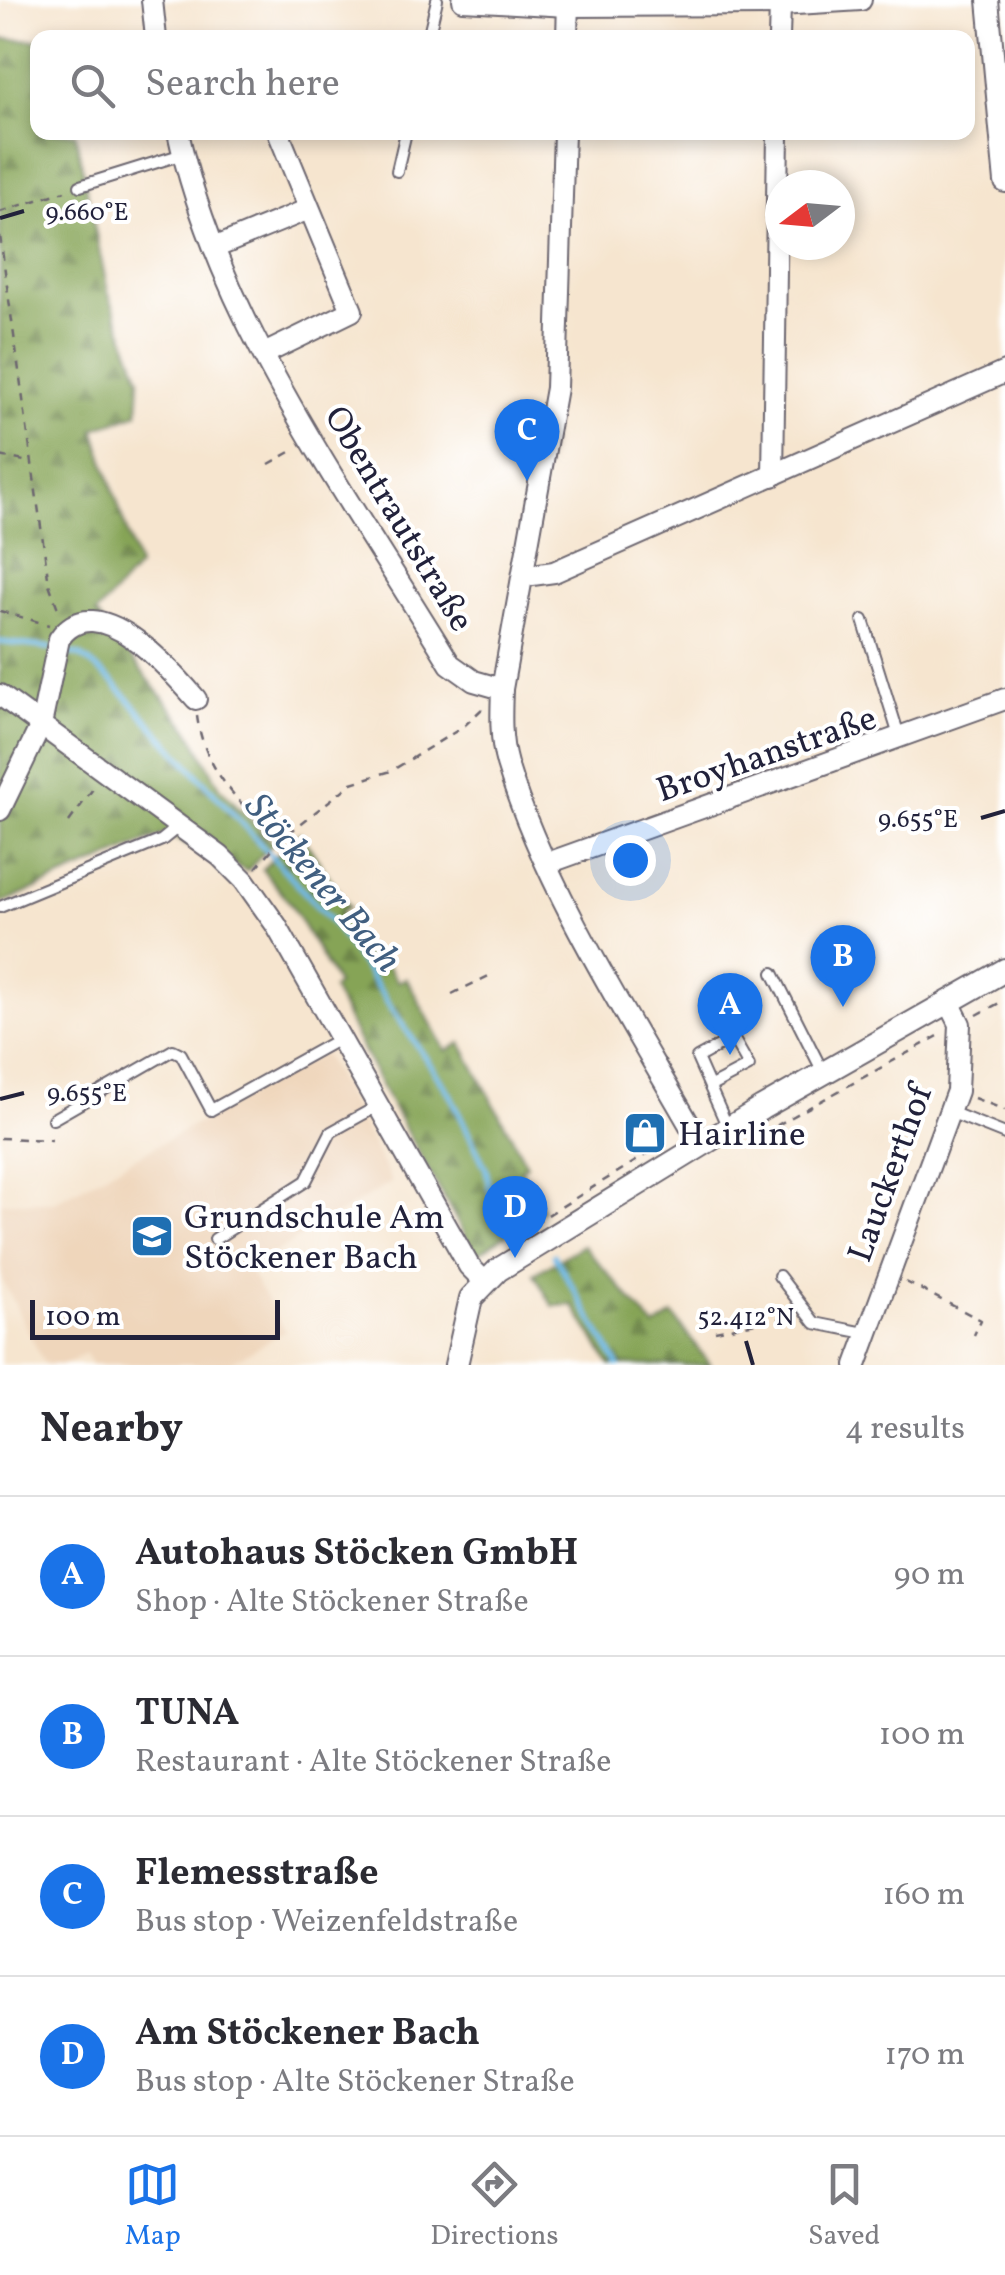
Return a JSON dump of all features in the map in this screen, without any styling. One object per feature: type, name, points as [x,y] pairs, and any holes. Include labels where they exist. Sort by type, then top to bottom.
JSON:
[{"type":"street","points":[[152,0],[155,30]]},
{"type":"street","points":[[463,0],[780,5],[862,0]]},
{"type":"street","points":[[988,0],[1005,182]]},
{"type":"street","points":[[567,30],[568,3]]},
{"type":"street","points":[[779,30],[780,5]]},
{"type":"street","name":"Obentrautstraße","points":[[179,140],[214,248],[264,354],[450,664],[474,681],[502,688]]},
{"type":"street","points":[[264,354],[352,311],[281,140]]},
{"type":"street","points":[[564,140],[556,388],[526,576],[502,688],[501,726],[507,763],[548,863],[701,1145]]},
{"type":"street","points":[[774,476],[778,140]]},
{"type":"street","points":[[214,248],[309,209]]},
{"type":"street","points":[[526,576],[554,572],[1005,372]]},
{"type":"street","points":[[0,810],[41,725],[59,638],[65,629],[90,621],[106,623],[158,656],[196,699]]},
{"type":"street","points":[[0,695],[220,856],[260,900],[468,1266],[484,1280]]},
{"type":"street","name":"Broyhanstraße","points":[[548,863],[1005,700]]},
{"type":"street","points":[[456,1365],[463,1318],[484,1280],[701,1145],[1005,970]]},
{"type":"street","name":"Lauckerthof","points":[[856,1365],[887,1272],[957,1091],[960,1024],[949,1002]]},
{"type":"lane","points":[[430,30],[437,0]]},
{"type":"lane","points":[[396,171],[404,140]]},
{"type":"lane","points":[[80,186],[182,154]]},
{"type":"lane","points":[[863,620],[901,740]]},
{"type":"lane","points":[[0,908],[162,840],[178,826]]},
{"type":"lane","points":[[774,973],[824,1072]]},
{"type":"lane","points":[[712,1086],[749,1066],[733,1038],[697,1058],[728,1129]]},
{"type":"lane","points":[[53,1119],[174,1050],[181,1054],[211,1110],[339,1039]]},
{"type":"lane","points":[[215,1238],[306,1181],[330,1132],[376,1107]]},
{"type":"lane","points":[[949,1112],[1005,1134]]},
{"type":"lane","points":[[779,1276],[804,1311],[824,1328],[866,1333]]},
{"type":"path","points":[[0,212],[80,186]]},
{"type":"path","points":[[0,236],[8,318],[50,584],[65,629]]},
{"type":"path","points":[[0,321],[8,318]]},
{"type":"path","points":[[270,464],[315,439]]},
{"type":"path","points":[[0,456],[31,463]]},
{"type":"path","points":[[0,610],[65,629]]},
{"type":"path","points":[[256,868],[277,844],[352,783],[391,770],[463,727],[502,688]]},
{"type":"path","points":[[196,699],[198,722],[224,786],[277,844]]},
{"type":"path","points":[[69,822],[105,772]]},
{"type":"path","points":[[452,994],[491,975]]},
{"type":"path","points":[[760,1134],[1005,1000]]},
{"type":"path","points":[[957,1091],[1005,1110]]},
{"type":"path","points":[[0,1138],[52,1140]]},
{"type":"path","points":[[887,1272],[981,1320],[974,1335]]},
{"type":"path","points":[[714,1331],[781,1320],[804,1311]]},
{"type":"shaded area","name":"Grundschule Am Stöckener Bach","points":[[324,1054],[392,1182],[248,1269],[285,1331],[227,1365],[92,1365],[85,1353],[65,1365],[45,1365],[2,1279],[1,1202],[54,1202]]},
{"type":"green space","points":[[0,39],[30,40],[30,140],[76,140],[108,292],[140,378],[138,413],[94,429],[138,567],[96,614],[189,730],[221,789],[273,843],[247,871],[165,834],[0,904]]},
{"type":"green space","points":[[300,833],[349,907],[340,913],[368,959],[380,955],[398,982],[406,978],[446,1051],[461,1043],[527,1165],[521,1169],[543,1210],[476,1255],[388,1099],[332,989],[337,984],[290,903],[262,869]]},
{"type":"green space","points":[[583,1245],[655,1327],[673,1315],[710,1365],[610,1365],[573,1305],[553,1306],[534,1274]]},
{"type":"waterway","name":"Stöckener Bach","points":[[0,642],[51,648]]},
{"type":"waterway","name":"Stöckener Bach","points":[[63,651],[81,656],[111,680],[337,928],[450,1094],[486,1169],[491,1196],[505,1217],[530,1210],[533,1216]]},
{"type":"waterway","name":"Stöckener Bach","points":[[554,1255],[618,1365]]},
{"type":"place","name":"Flemesstraße","points":[[527,481]]},
{"type":"place","name":"TUNA","points":[[843,1007]]},
{"type":"place","name":"Autohaus Stöcken GmbH","points":[[730,1055]]},
{"type":"place","name":"Hairline","points":[[645,1133]]},
{"type":"place","name":"Grundschule Am Stöckener Bach","points":[[152,1236]]},
{"type":"place","name":"Am Stöckener Bach","points":[[515,1258]]}]
